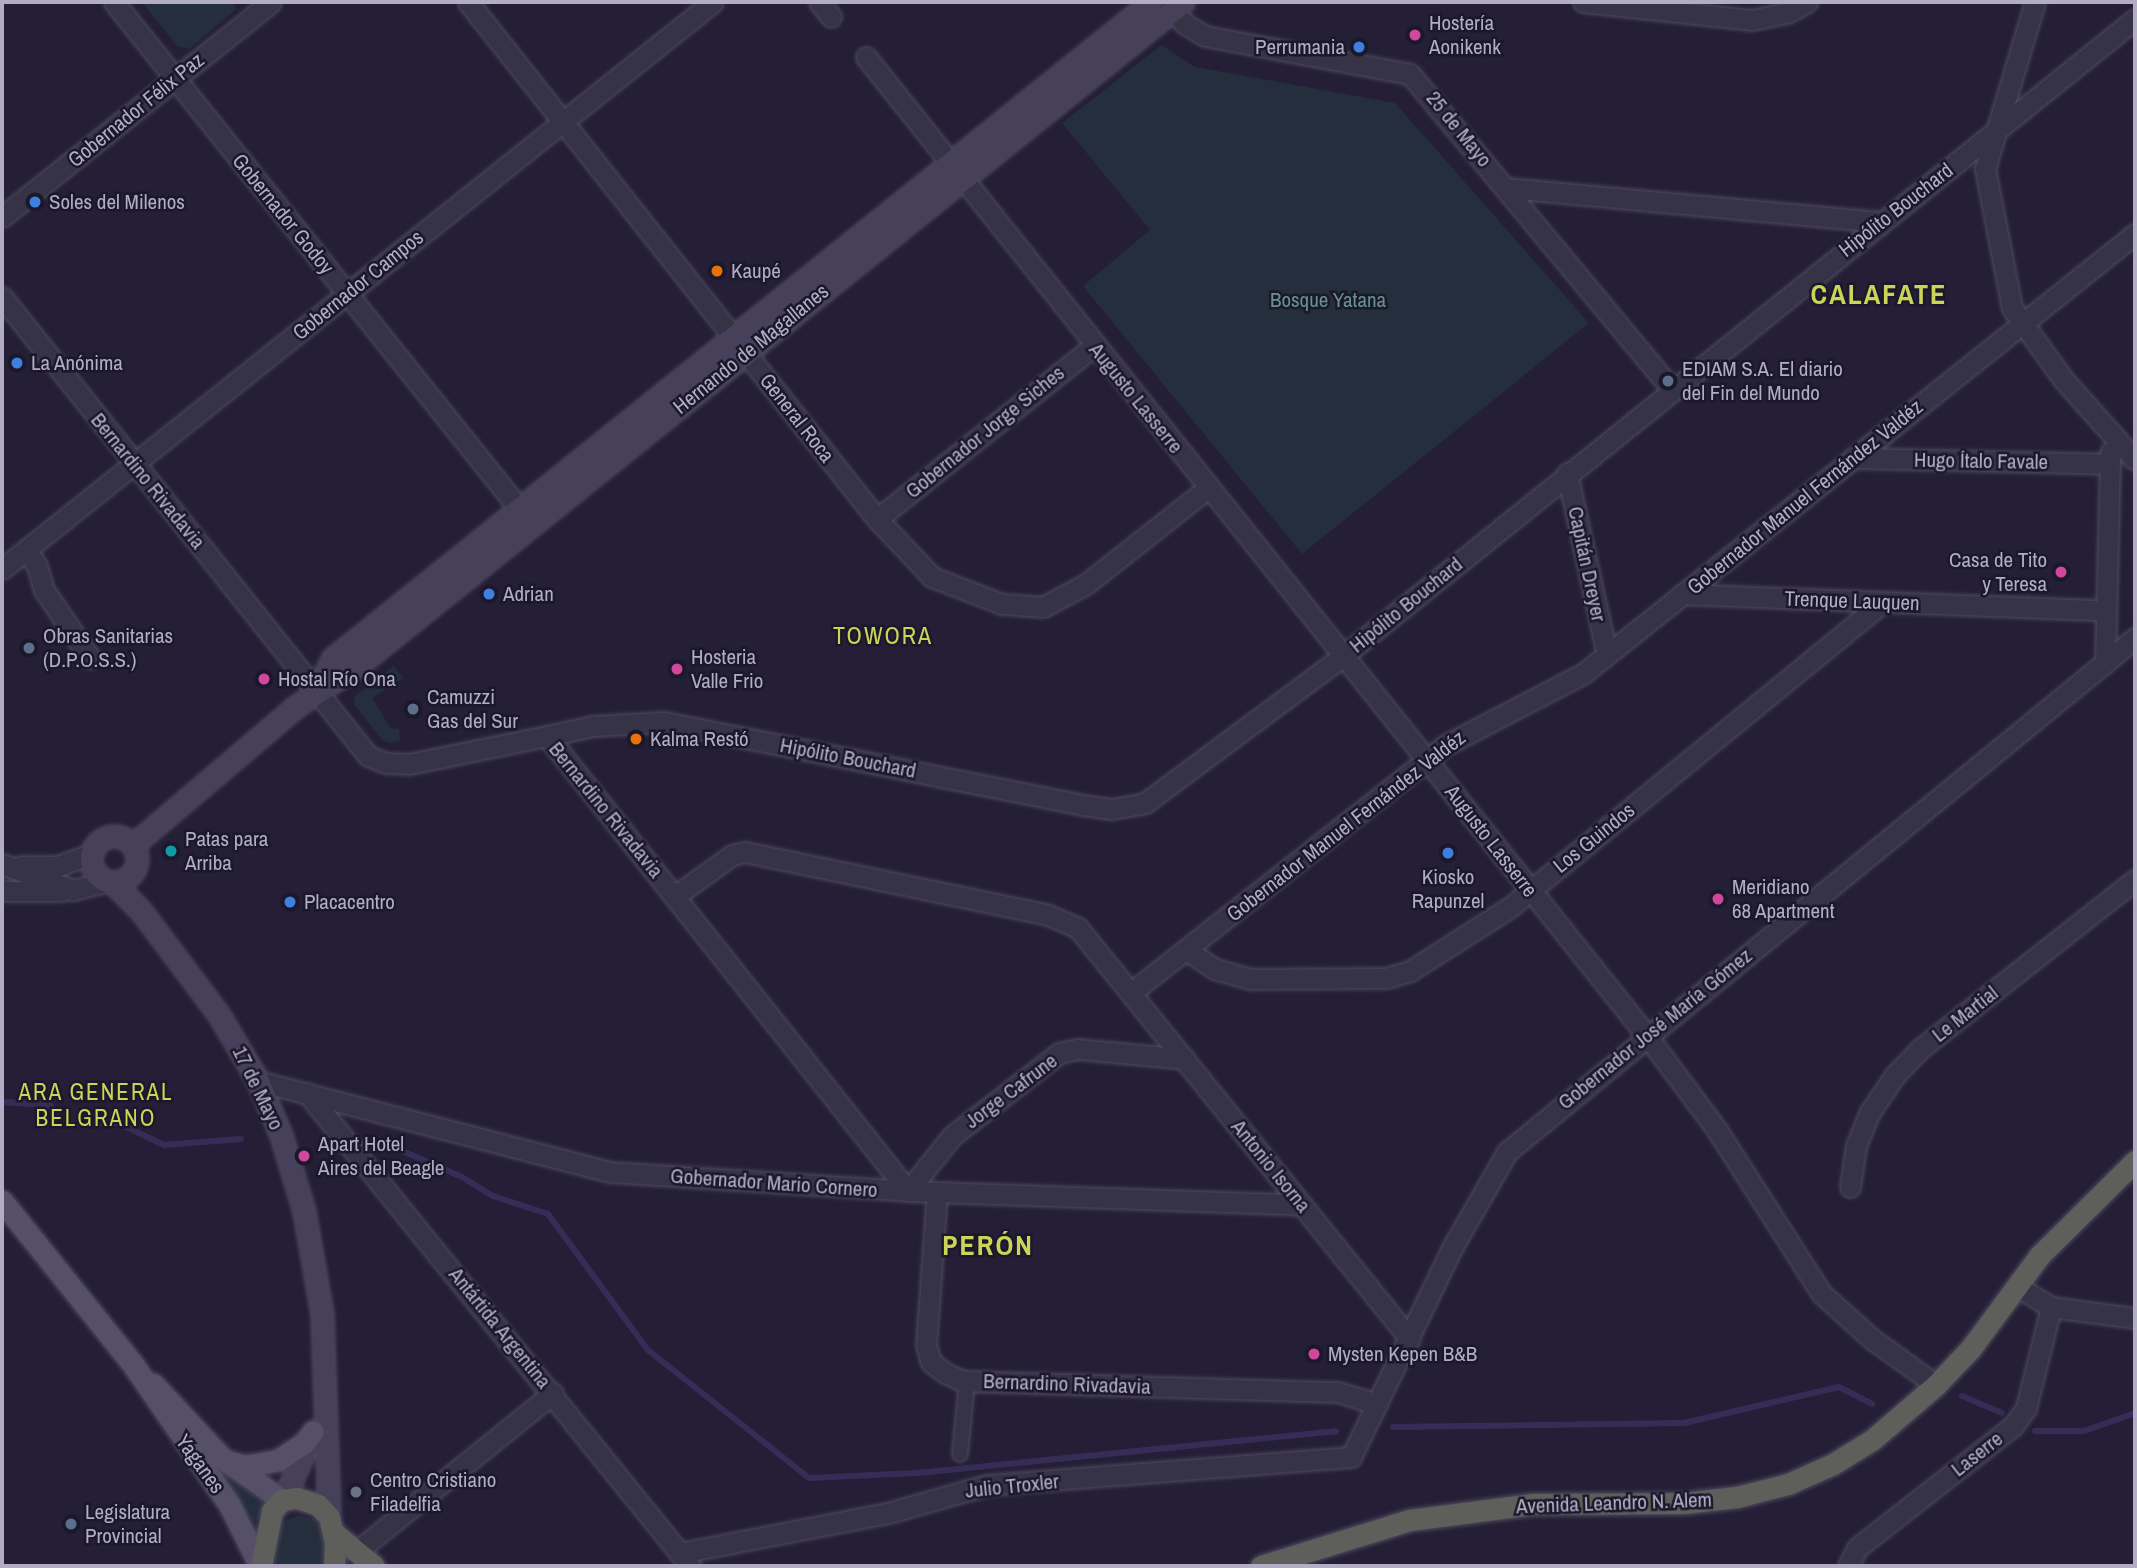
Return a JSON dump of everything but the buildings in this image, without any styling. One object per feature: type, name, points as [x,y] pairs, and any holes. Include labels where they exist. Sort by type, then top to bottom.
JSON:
[{"type":"highway","name":"Avenida Leandro N. Alem","points":[[1261,1566],[1290,1561],[1410,1520],[1476,1509],[1533,1504],[1684,1503],[1737,1497],[1788,1484],[1833,1464],[1872,1440],[1936,1385],[1970,1348],[2015,1286],[2080,1211],[2135,1161]]},
{"type":"highway","points":[[260,1566],[266,1527],[283,1499],[312,1501],[356,1552],[374,1566]]},
{"type":"highway","points":[[331,1525],[334,1566]]},
{"type":"main road","name":"Hernando de Magallanes","points":[[956,171],[1151,2]]},
{"type":"main road","name":"Hernando de Magallanes","points":[[125,840],[174,809],[316,691],[357,666],[526,517],[956,171],[1174,4]]},
{"type":"main road","points":[[125,840],[134,872],[109,882],[93,869],[91,854],[98,843],[125,840]]},
{"type":"main road","name":"17 de Mayo","points":[[134,872],[141,911]]},
{"type":"main road","name":"17 de Mayo","points":[[109,882],[141,911],[198,983],[258,1081],[281,1135],[307,1222],[322,1314],[331,1525]]},
{"type":"main road","name":"Yaganes","points":[[2,1201],[134,1366],[229,1504],[260,1566]]},
{"type":"main road","name":"Yaganes","points":[[134,1366],[172,1400],[222,1458],[283,1499]]},
{"type":"main road","name":"17 de Mayo","points":[[283,1499],[313,1431],[323,1374]]},
{"type":"main road","points":[[222,1458],[244,1466],[278,1460],[303,1444],[313,1431]]},
{"type":"street","name":"Gobernador Godoy","points":[[114,2],[526,517]]},
{"type":"street","name":"Gobernador Félix Paz","points":[[2,218],[271,2]]},
{"type":"street","name":"General Roca","points":[[468,2],[877,519],[932,577],[1002,604],[1043,607],[1087,584],[1208,488]]},
{"type":"street","name":"Gobernador Campos","points":[[2,569],[713,2]]},
{"type":"street","points":[[1583,2],[1752,20],[1802,3]]},
{"type":"street","points":[[2035,2],[1993,134],[1985,169],[2012,308],[2021,325],[2110,437],[2135,460]]},
{"type":"street","name":"25 de Mayo","points":[[1174,4],[1205,36],[1410,74],[1671,388]]},
{"type":"street","name":"Hipólito Bouchard","points":[[547,736],[593,726],[664,722],[1082,805],[1131,808],[1165,790],[1343,656],[1671,388],[2135,19]]},
{"type":"street","name":"Augusto Lasserre","points":[[866,57],[1647,1036],[1717,1130],[1822,1294],[1872,1339],[1936,1385]]},
{"type":"street","points":[[1507,188],[1879,222]]},
{"type":"street","name":"Gobernador Manuel Fernández Valdéz","points":[[1133,991],[1188,951],[1426,759],[1471,729],[1584,673],[2135,234]]},
{"type":"street","name":"Bernardino Rivadavia","points":[[2,298],[368,756],[386,763],[409,764],[547,736],[908,1191]]},
{"type":"street","name":"Gobernador Jorge Siches","points":[[877,519],[1094,346]]},
{"type":"street","points":[[2105,663],[2110,437]]},
{"type":"street","name":"Hugo Ítalo Favale","points":[[1853,458],[2109,464]]},
{"type":"street","name":"Capitán Dreyer","points":[[1567,473],[1607,655]]},
{"type":"street","points":[[26,550],[37,566],[44,590],[90,658]]},
{"type":"street","name":"Trenque Lauquen","points":[[1682,594],[2106,610]]},
{"type":"street","name":"Los Guindos","points":[[1188,951],[1214,969],[1251,979],[1394,978],[1486,924],[1530,891],[1883,602]]},
{"type":"street","name":"Gobernador José María Gómez","points":[[1351,1457],[1452,1248],[1507,1152],[2135,638]]},
{"type":"street","points":[[4,864],[58,866],[91,854]]},
{"type":"street","points":[[675,896],[732,855],[772,856],[1048,915],[1078,929],[1133,991]]},
{"type":"street","points":[[4,864],[74,890]]},
{"type":"street","name":"Le Martial","points":[[1850,1187],[1856,1146],[1870,1112],[1895,1074],[1920,1049],[2135,880]]},
{"type":"street","points":[[2,891],[74,890],[109,882]]},
{"type":"street","name":"Antonio Isorna","points":[[1133,991],[1410,1339]]},
{"type":"street","name":"Jorge Cafrune","points":[[908,1191],[952,1136],[1059,1053],[1079,1049],[1185,1059]]},
{"type":"street","name":"Gobernador Mario Cornero","points":[[258,1081],[610,1172],[908,1191],[1303,1205]]},
{"type":"street","name":"Antártida Argentina","points":[[307,1093],[553,1393],[685,1560]]},
{"type":"street","name":"Bernardino Rivadavia","points":[[937,1192],[927,1354],[945,1373],[967,1381],[1338,1392],[1377,1404]]},
{"type":"street","points":[[2015,1286],[2051,1307],[2135,1318]]},
{"type":"street","name":"Laserre","points":[[1848,1566],[1857,1548],[2014,1426],[2026,1408],[2051,1307]]},
{"type":"street","points":[[960,1454],[967,1381]]},
{"type":"street","points":[[356,1552],[553,1393]]},
{"type":"street","name":"Julio Troxler","points":[[685,1560],[888,1513],[963,1485],[1351,1457]]},
{"type":"green space","points":[[142,2],[231,2],[237,9],[189,49],[177,46]]},
{"type":"green space","name":"Bosque Yatana","points":[[1161,45],[1195,67],[1395,103],[1589,323],[1302,554],[1083,286],[1150,230],[1062,123]]},
{"type":"green space","points":[[394,666],[403,678],[372,698],[391,729],[399,728],[400,741],[390,743],[382,740],[354,704],[355,696]]},
{"type":"green space","points":[[168,1406],[269,1501],[256,1522],[252,1521]]},
{"type":"green space","points":[[299,1515],[314,1519],[324,1528],[325,1566],[269,1566],[279,1523]]},
{"type":"waterway","points":[[2,1102],[50,1105],[61,1124],[118,1123],[164,1145],[241,1139]]},
{"type":"waterway","points":[[356,1142],[391,1146],[462,1177],[493,1196],[548,1214],[648,1350],[809,1478],[917,1473],[1336,1431]]},
{"type":"waterway","points":[[1393,1427],[1684,1423],[1839,1387],[1872,1404]]},
{"type":"waterway","points":[[1962,1396],[2002,1413]]},
{"type":"waterway","points":[[2035,1431],[2084,1431],[2135,1413]]},
{"type":"place","name":"Hostería Aonikenk","points":[[1415,35]]},
{"type":"place","name":"Perrumania","points":[[1359,47]]},
{"type":"place","name":"Soles del Milenos","points":[[35,202]]},
{"type":"place","name":"Kaupé","points":[[717,271]]},
{"type":"place","name":"La Anónima","points":[[17,363]]},
{"type":"place","name":"EDIAM S.A. El diario del Fin del Mundo","points":[[1668,381]]},
{"type":"place","name":"Casa de Tito y Teresa","points":[[2061,572]]},
{"type":"place","name":"Adrian","points":[[489,594]]},
{"type":"place","name":"Obras Sanitarias (D.P.O.S.S.)","points":[[29,648]]},
{"type":"place","name":"Hosteria Valle Frio","points":[[677,669]]},
{"type":"place","name":"Hostal Río Ona","points":[[264,679]]},
{"type":"place","name":"Camuzzi Gas del Sur","points":[[413,709]]},
{"type":"place","name":"Kalma Restó","points":[[636,739]]},
{"type":"place","name":"Patas para Arriba","points":[[171,851]]},
{"type":"place","name":"Kiosko Rapunzel","points":[[1448,853]]},
{"type":"place","name":"Meridiano 68 Apartment","points":[[1718,899]]},
{"type":"place","name":"Placacentro","points":[[290,902]]},
{"type":"place","name":"Apart Hotel Aires del Beagle","points":[[304,1156]]},
{"type":"place","name":"Mysten Kepen B&B","points":[[1314,1354]]},
{"type":"place","name":"Centro Cristiano Filadelfia","points":[[356,1492]]},
{"type":"place","name":"Legislatura Provincial","points":[[71,1524]]},
{"type":"district","name":"CALAFATE","points":[[1879,294]]},
{"type":"district","name":"TOWORA","points":[[883,636]]},
{"type":"district","name":"ARA GENERAL BELGRANO","points":[[96,1105]]},
{"type":"district","name":"PERÓN","points":[[988,1245]]}]
